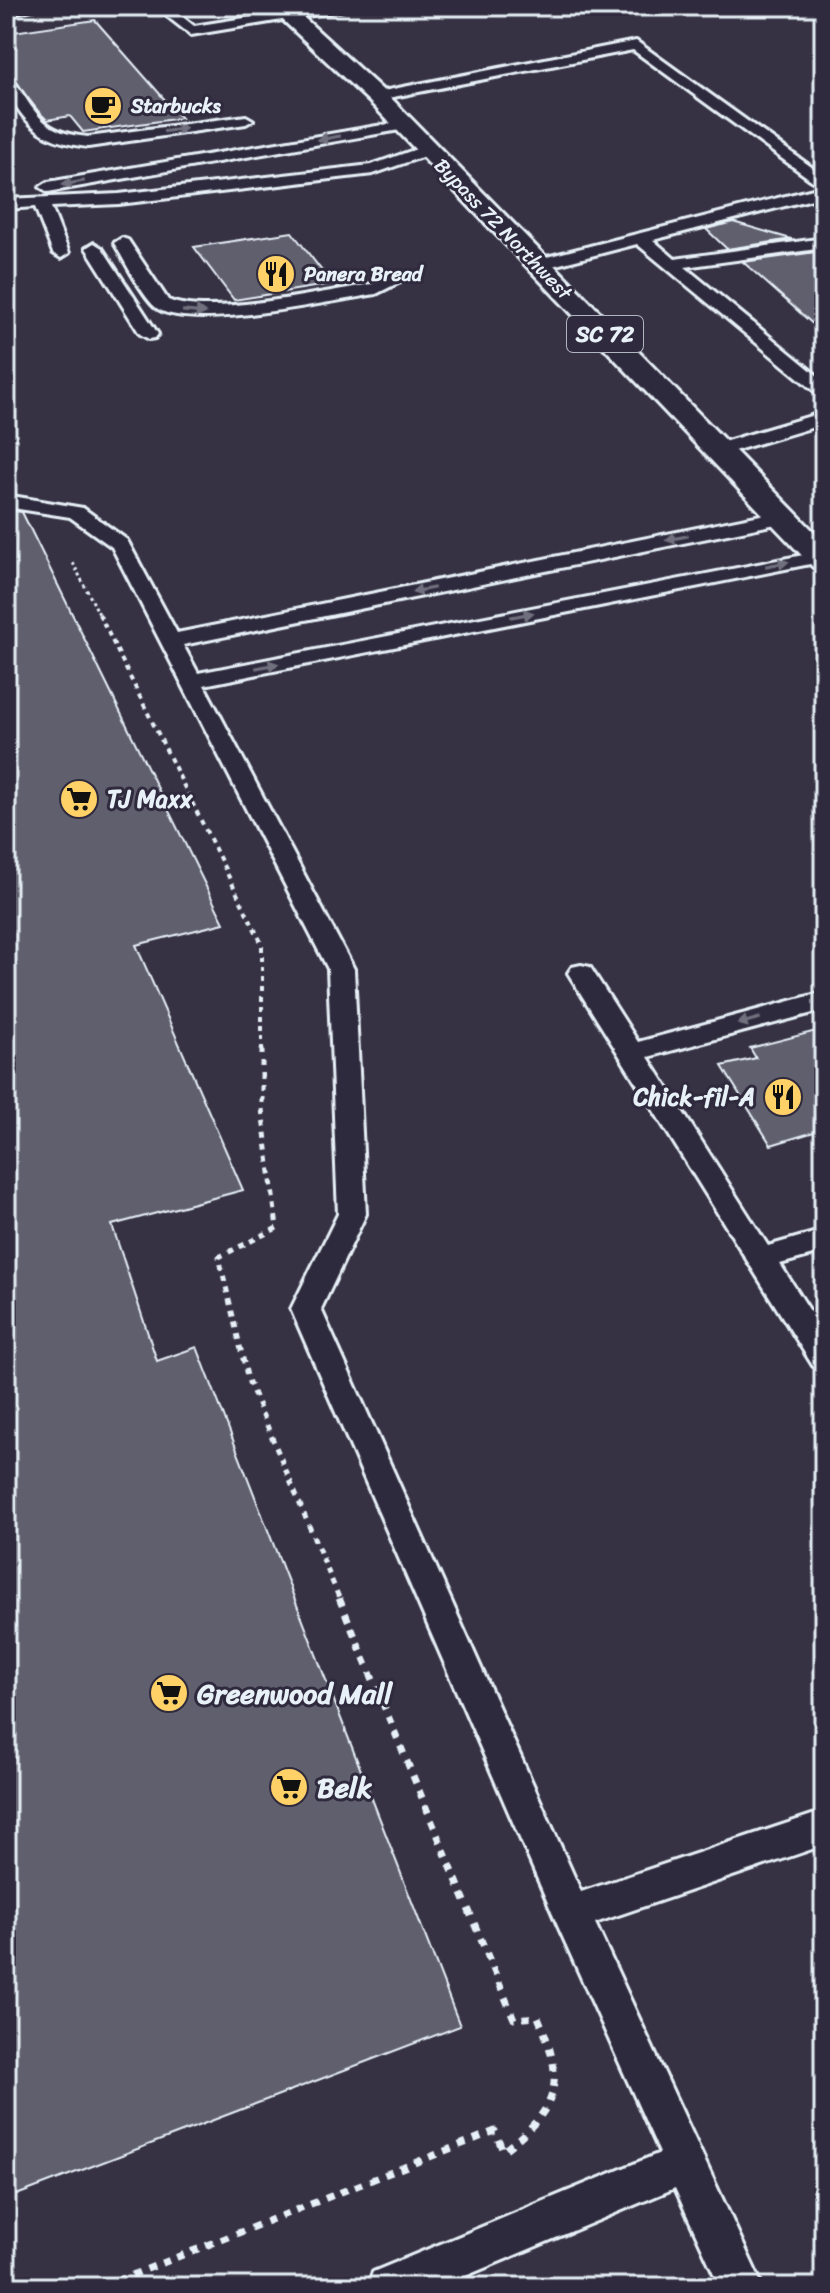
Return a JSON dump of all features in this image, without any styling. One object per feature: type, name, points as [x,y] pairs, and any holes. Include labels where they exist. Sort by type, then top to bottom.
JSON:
[{"type":"highway","name":"Bypass 72 Northwest","points":[[284,10],[378,96],[537,265],[822,558]]},
{"type":"lane","points":[[6,11],[38,6]]},
{"type":"lane","points":[[161,6],[191,31],[284,10],[343,6]]},
{"type":"lane","points":[[378,96],[636,45],[824,183]]},
{"type":"lane","points":[[9,88],[47,135],[63,141],[88,142],[246,120]]},
{"type":"lane","points":[[6,195],[406,125]]},
{"type":"lane","points":[[6,204],[119,199],[373,169],[428,150]]},
{"type":"lane","points":[[537,265],[824,191]]},
{"type":"lane","points":[[41,202],[61,253]]},
{"type":"lane","points":[[640,238],[819,381]]},
{"type":"lane","points":[[122,243],[162,304],[188,313],[209,313],[376,289],[392,282]]},
{"type":"lane","points":[[672,264],[824,243]]},
{"type":"lane","points":[[94,248],[149,334]]},
{"type":"lane","points":[[717,450],[824,418]]},
{"type":"lane","points":[[6,501],[76,512],[120,544],[341,969],[352,1214],[306,1309],[571,1913],[742,2287]]},
{"type":"lane","points":[[171,641],[781,517]]},
{"type":"lane","points":[[191,681],[822,558]]},
{"type":"lane","points":[[581,973],[824,1358]]},
{"type":"lane","points":[[631,1053],[824,1001]]},
{"type":"lane","points":[[760,1259],[824,1241]]},
{"type":"lane","points":[[571,1913],[824,1828]]},
{"type":"lane","points":[[388,2287],[685,2163]]},
{"type":"path","points":[[67,551],[262,944],[262,1109],[277,1228],[219,1257],[248,1380],[514,2019],[538,2017],[552,2047],[558,2088],[538,2126],[503,2151],[495,2131],[102,2287]]},
{"type":"building","points":[[95,20],[181,118],[83,132],[70,116],[47,120],[39,112],[6,70],[6,33]]},
{"type":"building","points":[[733,222],[792,239],[727,249],[706,229]]},
{"type":"building","name":"Panera Bread","points":[[292,232],[332,284],[234,300],[194,247]]},
{"type":"building","points":[[824,251],[824,334],[743,262]]},
{"type":"building","name":"Greenwood Mall","points":[[6,510],[22,512],[224,923],[136,945],[243,1190],[112,1225],[157,1361],[197,1347],[460,2026],[6,2199]]},
{"type":"building","name":"Chick-fil-A","points":[[824,1029],[824,1129],[771,1145],[722,1066],[756,1058],[750,1048]]},
{"type":"place","name":"Starbucks","points":[[103,106]]},
{"type":"place","name":"Panera Bread","points":[[276,274]]},
{"type":"place","name":"TJ Maxx","points":[[79,799]]},
{"type":"place","name":"Chick-fil-A","points":[[783,1097]]},
{"type":"place","name":"Greenwood Mall","points":[[169,1693]]},
{"type":"place","name":"Belk","points":[[289,1787]]}]
